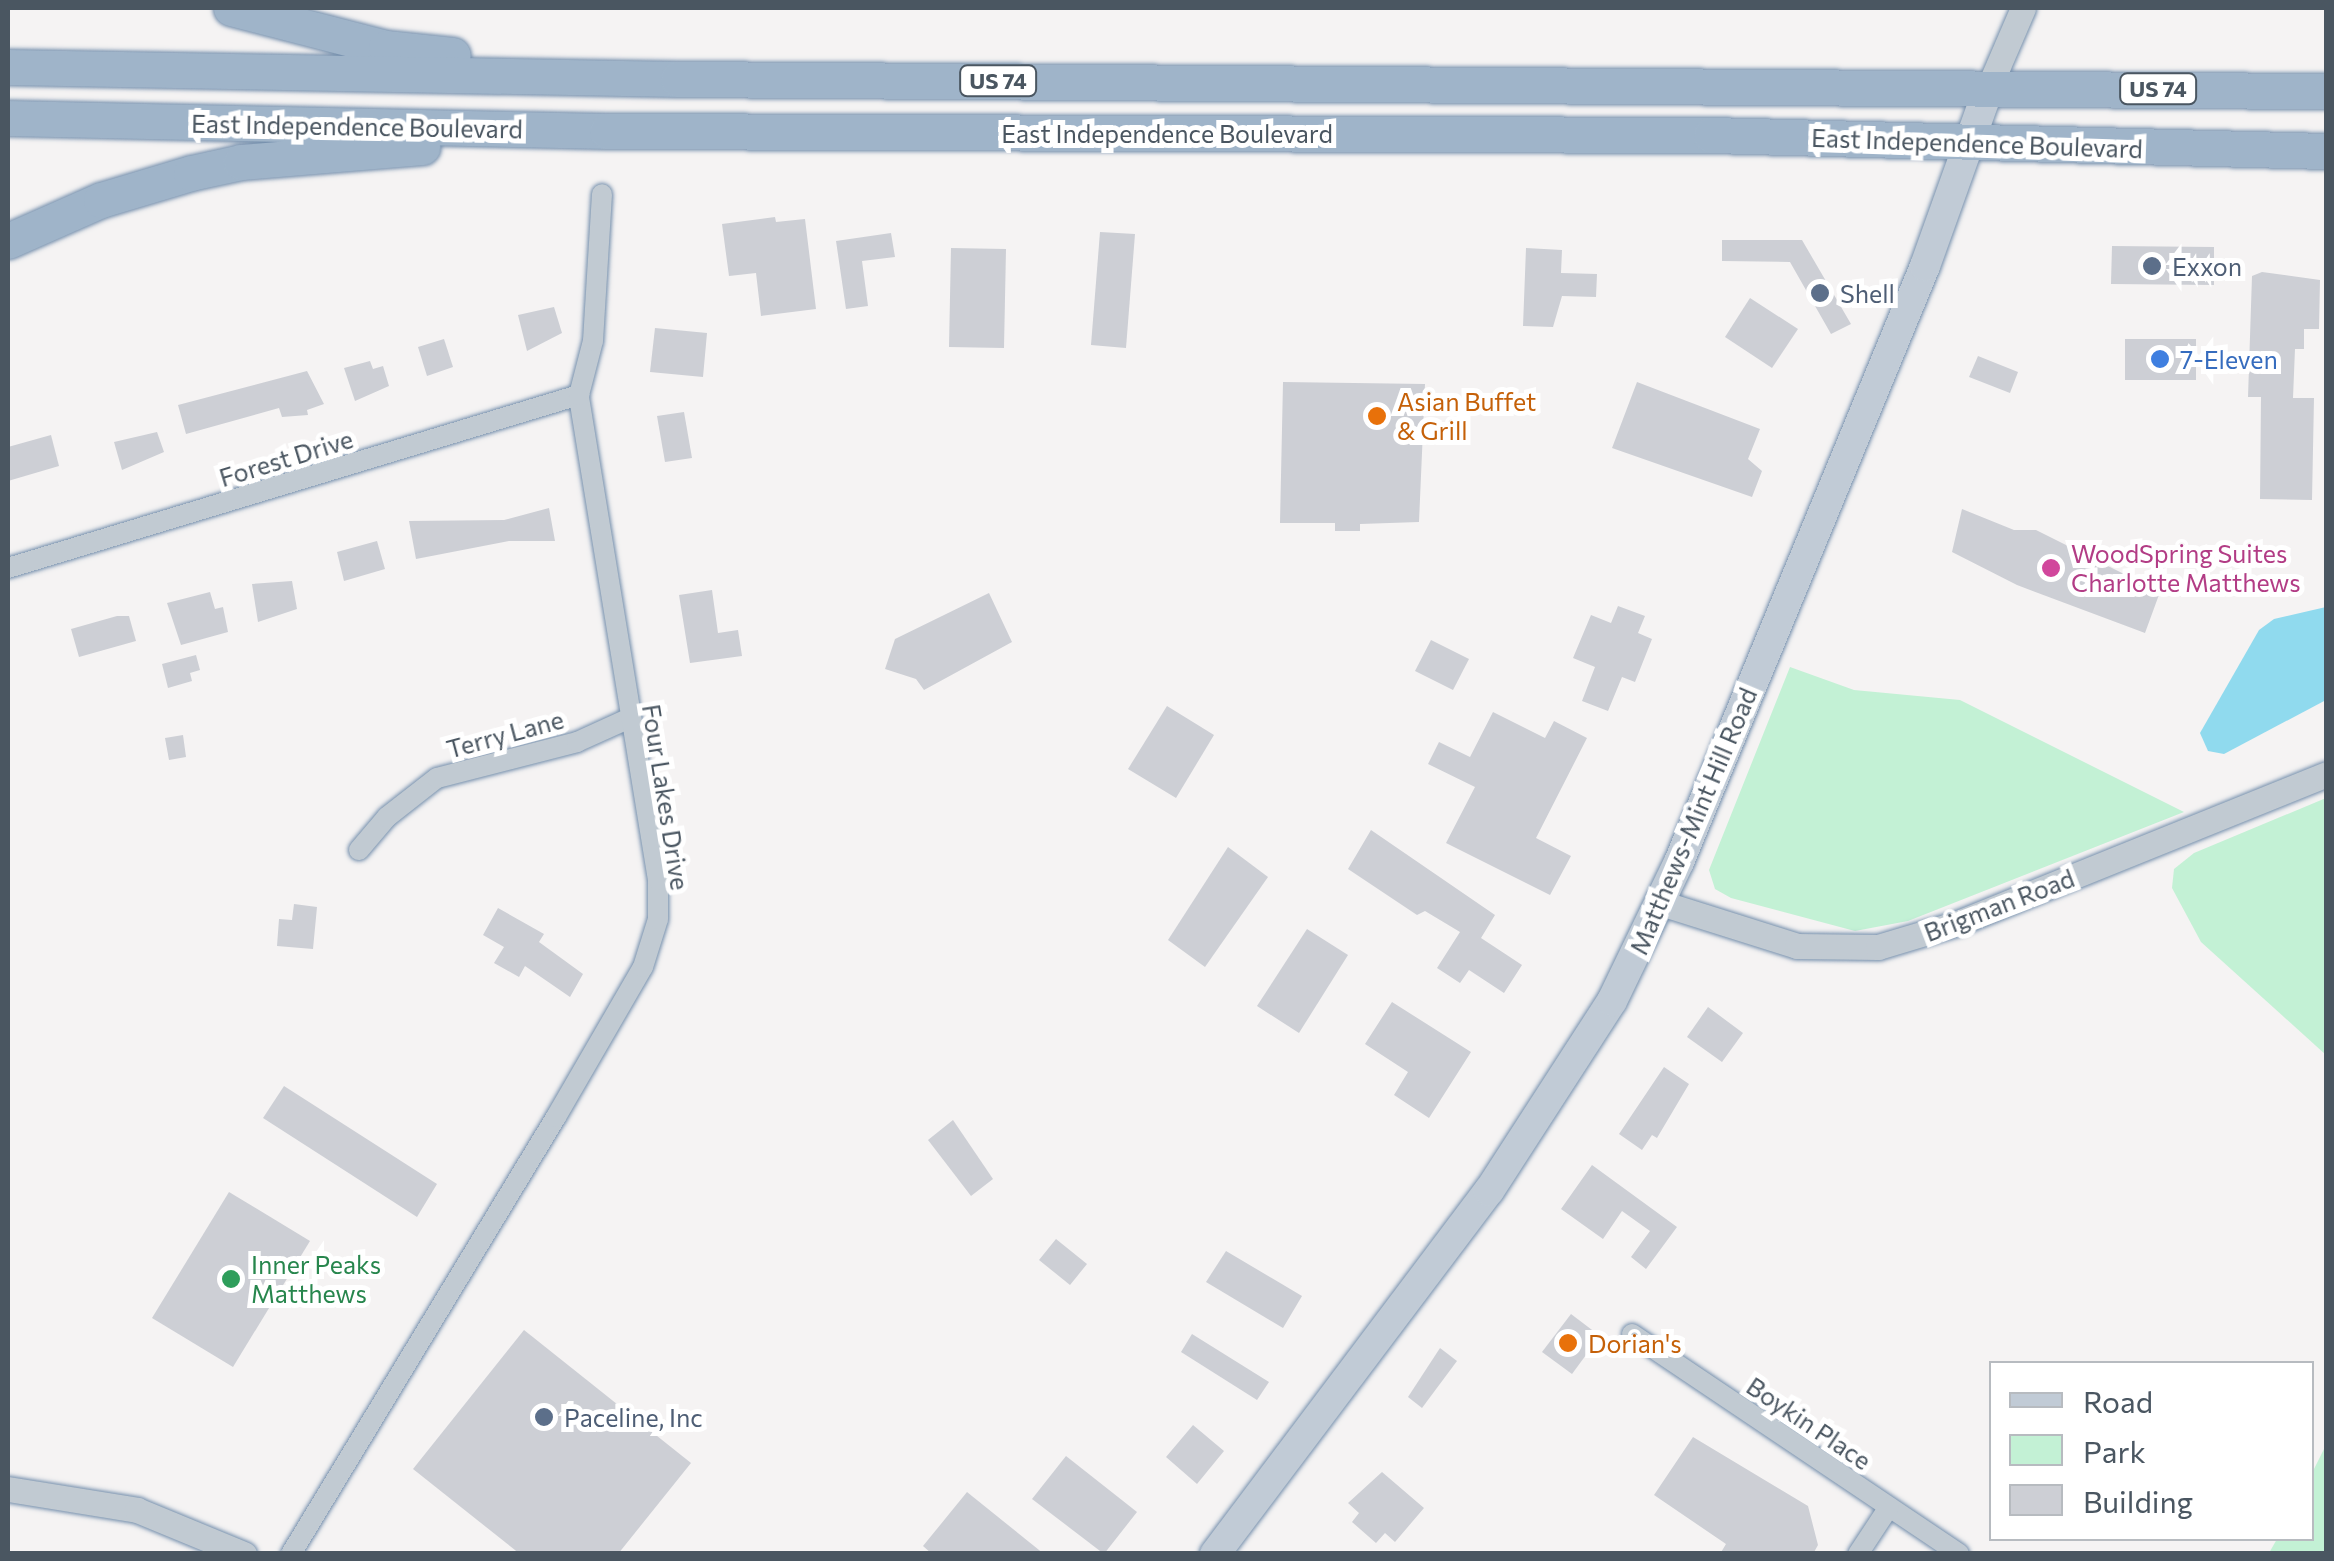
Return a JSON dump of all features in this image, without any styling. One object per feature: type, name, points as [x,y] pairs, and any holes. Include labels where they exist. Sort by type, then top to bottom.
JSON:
[{"type":"highway","points":[[231,8],[386,48],[678,79]]},
{"type":"highway","name":"East Independence Boulevard","points":[[8,67],[678,79],[2326,91]]},
{"type":"highway","name":"East Independence Boulevard","points":[[8,118],[607,131],[1701,134],[1969,146],[2326,151]]},
{"type":"highway","points":[[8,240],[101,200],[241,162],[607,131]]},
{"type":"main road","name":"Matthews-Mint Hill Road","points":[[1216,1554],[1543,1115],[1604,1018],[1660,904],[1969,146],[1989,88]]},
{"type":"street","name":"Matthews-Mint Hill Road","points":[[1989,88],[2022,8]]},
{"type":"street","name":"Four Lakes Drive","points":[[291,1554],[643,966],[658,919],[658,880],[628,719],[579,396],[592,341],[602,194]]},
{"type":"street","name":"Forest Drive","points":[[8,568],[579,396]]},
{"type":"street","name":"Terry Lane","points":[[359,850],[387,817],[437,778],[578,742],[628,719]]},
{"type":"street","name":"Brigman Road","points":[[1660,904],[1797,946],[1878,948],[1958,923],[2326,774]]},
{"type":"street","name":"Boykin Place","points":[[1632,1334],[1959,1554]]},
{"type":"street","points":[[8,1489],[137,1510],[244,1554]]},
{"type":"street","points":[[1858,1554],[1889,1507]]},
{"type":"green space","points":[[1790,667],[1854,690],[1960,700],[2184,812],[1908,921],[1855,931],[1731,898],[1715,889],[1709,870]]},
{"type":"green space","points":[[2326,798],[2326,1055],[2201,942],[2172,888],[2174,869],[2194,853]]},
{"type":"green space","points":[[2326,1445],[2326,1553],[2269,1553],[2276,1541],[2314,1541],[2314,1469]]},
{"type":"water","points":[[2326,607],[2326,700],[2224,754],[2208,751],[2200,733],[2259,630],[2274,619]]},
{"type":"building","points":[[775,217],[776,222],[805,219],[816,309],[761,316],[756,273],[729,276],[722,224]]},
{"type":"building","points":[[1100,232],[1135,234],[1126,348],[1091,345]]},
{"type":"building","points":[[891,233],[895,257],[862,261],[868,306],[846,309],[836,241]]},
{"type":"building","name":"Shell","points":[[1722,240],[1802,240],[1851,324],[1831,334],[1790,262],[1722,261]]},
{"type":"building","points":[[2112,246],[2214,247],[2214,285],[2111,284]]},
{"type":"building","points":[[951,248],[1006,249],[1004,348],[949,347]]},
{"type":"building","points":[[1526,248],[1562,250],[1561,273],[1597,274],[1596,297],[1562,296],[1553,327],[1523,326]]},
{"type":"building","points":[[2262,272],[2320,280],[2319,329],[2304,329],[2304,349],[2295,349],[2293,398],[2314,398],[2312,500],[2260,499],[2261,397],[2248,397],[2252,276]]},
{"type":"building","points":[[1750,298],[1798,329],[1772,368],[1725,337]]},
{"type":"building","points":[[554,307],[562,333],[527,351],[518,315]]},
{"type":"building","points":[[655,328],[707,333],[703,377],[650,372]]},
{"type":"building","points":[[444,339],[453,367],[427,376],[418,347]]},
{"type":"building","name":"7-Eleven","points":[[2125,339],[2196,339],[2196,380],[2125,380]]},
{"type":"building","points":[[1978,356],[2018,372],[2010,393],[1969,377]]},
{"type":"building","points":[[370,361],[373,369],[383,366],[389,386],[355,401],[344,368]]},
{"type":"building","points":[[307,371],[324,404],[307,410],[308,415],[282,417],[279,408],[186,434],[178,405]]},
{"type":"building","points":[[1283,382],[1425,384],[1419,522],[1360,524],[1360,531],[1335,531],[1335,523],[1280,523]]},
{"type":"building","points":[[1637,382],[1760,429],[1748,459],[1762,471],[1752,497],[1612,448]]},
{"type":"building","points":[[684,412],[692,458],[665,462],[657,416]]},
{"type":"building","points":[[157,432],[164,452],[122,470],[114,442]]},
{"type":"building","points":[[51,435],[59,466],[8,481],[8,447]]},
{"type":"building","points":[[549,508],[555,541],[509,541],[416,559],[409,521],[504,520]]},
{"type":"building","name":"WoodSpring Suites Charlotte Matthews","points":[[1962,509],[2014,530],[2036,530],[2160,592],[2145,633],[2017,585],[1952,552]]},
{"type":"building","points":[[377,541],[385,569],[344,581],[337,552]]},
{"type":"building","points":[[292,581],[297,609],[258,622],[252,584]]},
{"type":"building","points":[[712,590],[718,633],[738,630],[742,656],[690,663],[679,595]]},
{"type":"building","points":[[210,592],[215,609],[223,607],[228,632],[181,645],[167,603]]},
{"type":"building","points":[[989,593],[1012,642],[924,690],[916,679],[885,669],[895,639]]},
{"type":"building","points":[[1618,606],[1645,616],[1638,633],[1652,639],[1635,682],[1622,677],[1608,711],[1582,701],[1595,667],[1573,658],[1591,615],[1611,623]]},
{"type":"building","points":[[129,616],[136,641],[79,657],[71,629]]},
{"type":"building","points":[[1431,640],[1469,659],[1453,690],[1415,671]]},
{"type":"building","points":[[196,655],[200,670],[190,673],[192,681],[168,688],[162,664]]},
{"type":"building","points":[[1167,706],[1214,735],[1176,798],[1128,769]]},
{"type":"building","points":[[1493,712],[1545,738],[1554,721],[1587,738],[1536,838],[1571,856],[1550,895],[1446,843],[1475,787],[1428,764],[1439,742],[1470,757]]},
{"type":"building","points":[[183,735],[186,757],[169,760],[165,738]]},
{"type":"building","points":[[1371,830],[1495,915],[1481,938],[1522,965],[1504,993],[1469,970],[1460,983],[1437,968],[1460,932],[1425,911],[1417,915],[1348,869]]},
{"type":"building","points":[[1228,847],[1268,877],[1205,967],[1168,940]]},
{"type":"building","points":[[294,904],[317,907],[313,949],[277,946],[279,919],[292,920]]},
{"type":"building","points":[[498,908],[544,934],[539,942],[583,974],[570,997],[525,966],[519,977],[494,963],[504,947],[483,935]]},
{"type":"building","points":[[1307,929],[1348,955],[1299,1033],[1257,1006]]},
{"type":"building","points":[[1392,1002],[1471,1052],[1429,1118],[1394,1095],[1408,1072],[1365,1044]]},
{"type":"building","points":[[1708,1007],[1743,1033],[1722,1062],[1687,1037]]},
{"type":"building","points":[[1664,1067],[1689,1084],[1657,1138],[1652,1135],[1642,1150],[1619,1134]]},
{"type":"building","points":[[284,1086],[437,1184],[417,1217],[263,1118]]},
{"type":"building","points":[[953,1120],[993,1179],[971,1196],[928,1140]]},
{"type":"building","points":[[1592,1165],[1677,1227],[1646,1269],[1631,1257],[1650,1231],[1622,1211],[1603,1239],[1561,1209]]},
{"type":"building","name":"Inner Peaks Matthews","points":[[229,1192],[310,1241],[233,1367],[152,1318]]},
{"type":"building","points":[[1056,1239],[1087,1264],[1070,1285],[1039,1260]]},
{"type":"building","points":[[1226,1251],[1302,1296],[1283,1328],[1206,1282]]},
{"type":"building","points":[[1571,1314],[1600,1336],[1572,1374],[1542,1352]]},
{"type":"building","name":"Paceline, Inc","points":[[524,1330],[691,1463],[618,1554],[520,1554],[413,1469]]},
{"type":"building","points":[[1192,1334],[1269,1382],[1257,1400],[1181,1352]]},
{"type":"building","points":[[1440,1348],[1457,1361],[1422,1408],[1408,1397]]},
{"type":"building","points":[[1193,1425],[1224,1451],[1197,1484],[1166,1457]]},
{"type":"building","points":[[1693,1437],[1808,1506],[1818,1545],[1813,1554],[1720,1554],[1726,1544],[1654,1495]]},
{"type":"building","points":[[1066,1456],[1137,1512],[1104,1554],[1032,1499]]},
{"type":"building","points":[[1382,1472],[1424,1508],[1395,1542],[1385,1533],[1376,1543],[1352,1522],[1359,1513],[1348,1503]]},
{"type":"building","points":[[967,1492],[1044,1554],[932,1554],[923,1546]]},
{"type":"place","name":"Exxon","points":[[2152,266]]},
{"type":"place","name":"Shell","points":[[1820,293]]},
{"type":"place","name":"7-Eleven","points":[[2160,359]]},
{"type":"place","name":"Asian Buffet & Grill","points":[[1377,416]]},
{"type":"place","name":"WoodSpring Suites Charlotte Matthews","points":[[2051,568]]},
{"type":"place","name":"Inner Peaks Matthews","points":[[231,1279]]},
{"type":"place","name":"Dorian's","points":[[1568,1343]]},
{"type":"place","name":"Paceline, Inc","points":[[544,1417]]}]
